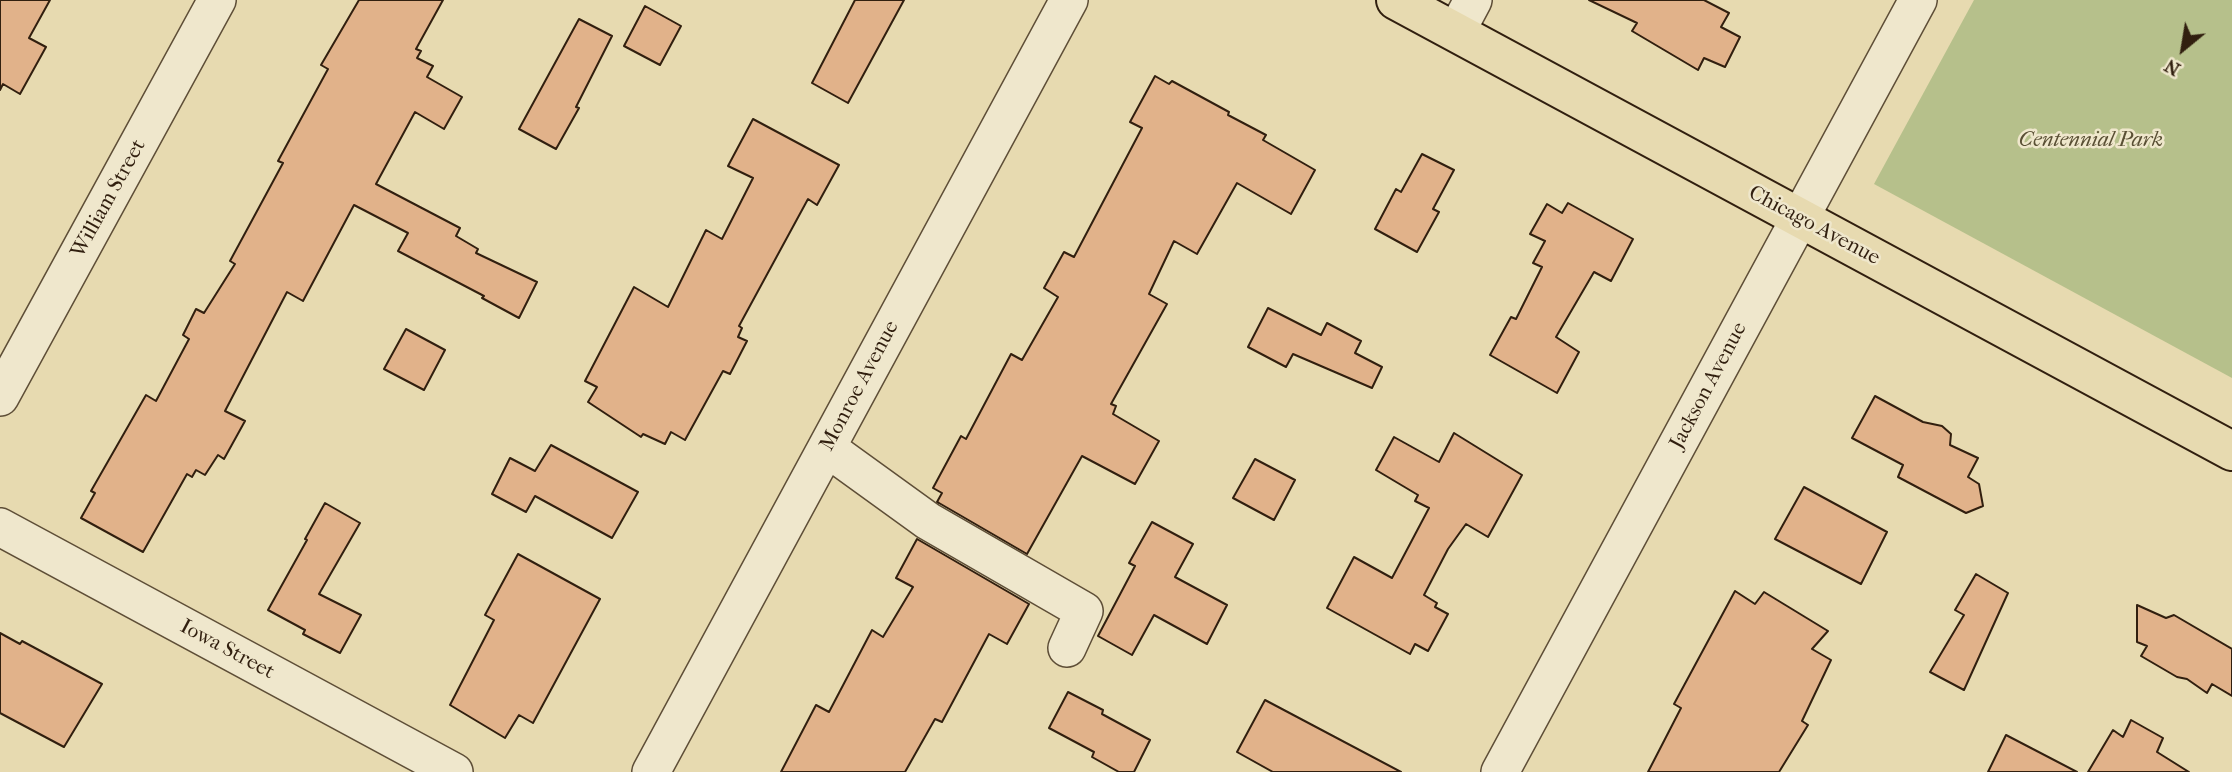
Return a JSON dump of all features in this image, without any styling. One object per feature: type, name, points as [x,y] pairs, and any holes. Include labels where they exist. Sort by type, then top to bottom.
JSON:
[{"type":"main road","name":"Chicago Avenue","points":[[1396,0],[1464,16],[1800,218],[2232,451]]},
{"type":"street","name":"William Street","points":[[0,397],[218,0]]},
{"type":"street","name":"Monroe Avenue","points":[[651,772],[1069,0]]},
{"type":"street","name":"Jackson Avenue","points":[[1500,772],[1918,0]]},
{"type":"street","points":[[827,448],[928,521],[1083,611],[1067,648]]},
{"type":"street","name":"Iowa Street","points":[[0,527],[454,772]]},
{"type":"green space","name":"Centennial Park","points":[[1974,0],[2232,0],[2232,378],[1874,184]]},
{"type":"building","points":[[0,0],[50,0],[29,38],[46,47],[20,94],[3,84],[0,90]]},
{"type":"building","points":[[359,0],[443,0],[416,49],[421,51],[417,58],[433,66],[427,77],[462,97],[444,129],[415,112],[376,184],[460,228],[456,236],[478,249],[476,253],[537,282],[519,318],[482,298],[484,296],[398,251],[408,233],[354,205],[303,301],[287,292],[225,411],[245,421],[224,459],[218,455],[205,475],[196,470],[192,477],[187,474],[143,552],[81,518],[95,493],[91,491],[146,395],[156,401],[189,339],[183,335],[196,309],[204,313],[235,264],[230,261],[283,163],[278,161],[328,69],[321,65]]},
{"type":"building","points":[[855,0],[904,0],[848,103],[812,83]]},
{"type":"building","points":[[1589,0],[1704,0],[1729,13],[1721,27],[1740,37],[1725,67],[1704,58],[1698,70],[1632,31],[1637,23]]},
{"type":"building","points":[[645,6],[681,26],[660,65],[624,46]]},
{"type":"building","points":[[579,19],[612,36],[576,107],[579,108],[556,149],[519,129]]},
{"type":"building","points":[[1155,76],[1169,84],[1172,81],[1229,112],[1228,115],[1266,135],[1263,140],[1315,170],[1291,214],[1237,183],[1197,254],[1174,241],[1149,294],[1167,304],[1111,404],[1116,406],[1113,414],[1159,441],[1135,484],[1082,456],[1027,554],[937,502],[942,493],[933,488],[961,436],[966,439],[1011,354],[1022,360],[1058,297],[1044,288],[1064,252],[1074,257],[1142,128],[1130,122]]},
{"type":"building","points":[[753,119],[839,165],[817,205],[808,199],[739,326],[742,328],[738,337],[747,341],[730,374],[723,371],[685,440],[671,432],[665,444],[643,434],[641,437],[588,402],[597,387],[585,381],[634,287],[668,307],[706,230],[722,239],[753,178],[728,166]]},
{"type":"building","points":[[1422,154],[1454,170],[1433,209],[1439,212],[1417,252],[1375,229],[1396,189],[1401,192]]},
{"type":"building","points":[[1568,203],[1633,239],[1611,281],[1594,272],[1556,337],[1579,352],[1557,393],[1490,355],[1511,317],[1516,319],[1542,267],[1533,263],[1545,241],[1530,234],[1547,204],[1562,213]]},
{"type":"building","points":[[1268,308],[1321,335],[1327,323],[1361,341],[1355,353],[1382,367],[1372,388],[1293,354],[1286,367],[1248,347]]},
{"type":"building","points":[[406,329],[445,350],[424,390],[384,369]]},
{"type":"building","points":[[1875,396],[1923,422],[1942,426],[1951,434],[1950,445],[1978,458],[1968,477],[1979,484],[1983,506],[1966,513],[1898,477],[1903,465],[1852,438]]},
{"type":"building","points":[[1454,433],[1522,475],[1488,537],[1466,524],[1448,549],[1424,595],[1437,603],[1435,607],[1448,614],[1428,651],[1415,644],[1410,654],[1327,608],[1354,557],[1392,578],[1429,508],[1415,501],[1418,495],[1376,470],[1394,437],[1439,462]]},
{"type":"building","points":[[551,445],[638,492],[612,538],[535,496],[526,512],[492,494],[510,458],[535,471]]},
{"type":"building","points":[[1255,459],[1295,480],[1274,520],[1233,498]]},
{"type":"building","points":[[1804,487],[1887,532],[1861,584],[1775,539]]},
{"type":"building","points":[[325,503],[360,523],[319,594],[361,615],[340,653],[303,634],[305,630],[268,610]]},
{"type":"building","points":[[1152,522],[1193,544],[1175,577],[1227,605],[1207,644],[1154,615],[1132,655],[1098,636],[1135,566],[1129,563]]},
{"type":"building","points":[[917,539],[1029,604],[1007,644],[989,634],[942,722],[935,719],[905,772],[781,772],[816,705],[829,712],[872,630],[883,637],[913,587],[896,578]]},
{"type":"building","points":[[518,554],[600,599],[533,723],[519,715],[505,738],[450,705],[494,620],[485,615]]},
{"type":"building","points":[[1976,574],[2008,593],[1964,690],[1930,672],[1964,615],[1955,610]]},
{"type":"building","points":[[1735,591],[1755,604],[1764,592],[1828,631],[1812,649],[1831,660],[1802,721],[1808,725],[1779,772],[1648,772],[1681,708],[1674,704]]},
{"type":"building","points":[[2137,605],[2166,618],[2174,615],[2232,649],[2232,696],[2212,684],[2207,693],[2187,679],[2177,677],[2141,656],[2147,646],[2137,642]]},
{"type":"building","points":[[0,633],[20,644],[22,641],[102,684],[64,747],[0,713]]},
{"type":"building","points":[[1068,692],[1103,710],[1102,714],[1150,740],[1134,772],[1119,772],[1092,757],[1094,752],[1049,728]]},
{"type":"building","points":[[1265,700],[1401,772],[1273,772],[1237,752]]},
{"type":"building","points":[[2131,720],[2163,738],[2157,752],[2189,772],[2088,772],[2113,730],[2123,737]]},
{"type":"building","points":[[2006,735],[2077,772],[1988,772]]}]
